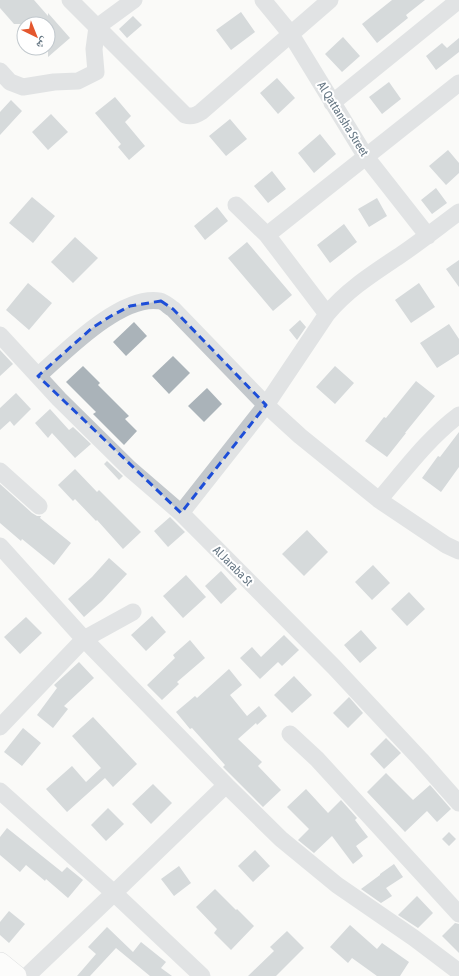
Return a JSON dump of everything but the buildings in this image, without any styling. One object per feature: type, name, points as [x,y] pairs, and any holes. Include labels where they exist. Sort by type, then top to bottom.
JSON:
[{"type":"main road","points":[[0,963],[16,976]]},
{"type":"street","points":[[70,0],[185,115],[190,117],[201,112],[330,0]]},
{"type":"street","points":[[0,71],[10,82],[23,87],[54,82],[78,81],[84,79],[96,72],[94,49],[97,27],[134,0]]},
{"type":"street","name":"Al Qattansha Street","points":[[263,0],[290,34],[366,157],[428,236]]},
{"type":"street","points":[[332,103],[459,0]]},
{"type":"street","points":[[267,235],[459,83]]},
{"type":"street","points":[[236,205],[267,235],[327,314]]},
{"type":"street","points":[[181,513],[266,405],[327,314],[338,301],[352,288],[428,236],[459,212]]},
{"type":"street","points":[[38,376],[92,328],[111,316],[130,306],[148,301],[161,302],[173,309],[266,405],[300,436],[379,500],[446,545],[459,551]]},
{"type":"street","name":"Al Jaraba St","points":[[0,335],[38,376],[130,469],[181,513],[334,668],[421,760],[459,803]]},
{"type":"street","points":[[379,500],[426,446],[450,421],[459,415]]},
{"type":"street","points":[[0,471],[40,506]]},
{"type":"street","points":[[0,546],[84,639],[226,785],[281,839],[337,885],[414,938],[459,972]]},
{"type":"street","points":[[0,727],[84,639],[133,612]]},
{"type":"street","points":[[290,734],[317,759],[459,914]]},
{"type":"street","points":[[27,976],[226,785]]},
{"type":"street","points":[[0,790],[114,893],[202,976]]},
{"type":"highlighted area","points":[[161,301],[173,309],[266,405],[181,513],[38,376],[92,328],[111,316],[130,306]]}]
